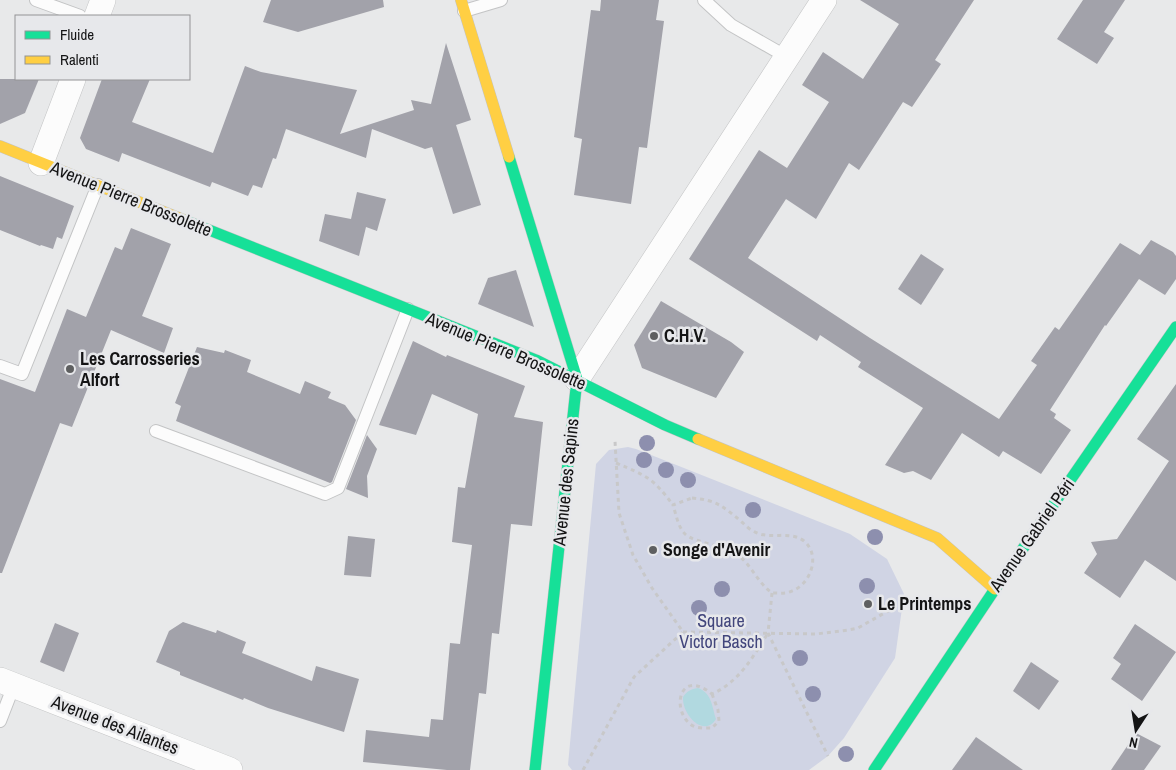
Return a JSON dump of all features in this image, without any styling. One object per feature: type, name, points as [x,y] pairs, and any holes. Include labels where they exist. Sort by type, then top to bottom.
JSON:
[{"type":"street","points":[[96,15],[103,0]]},
{"type":"street","points":[[577,379],[824,0]]},
{"type":"street","name":"Avenue des Sapins","points":[[463,5],[577,379],[535,770]]},
{"type":"street","points":[[41,163],[73,80]]},
{"type":"street","name":"Avenue Pierre Brossolette","points":[[0,146],[536,360],[577,379],[618,402],[691,436],[937,538],[994,589]]},
{"type":"street","name":"Avenue Gabriel Péri","points":[[874,770],[994,589],[1176,327]]},
{"type":"street","name":"Avenue des Ailantes","points":[[7,682],[230,770]]},
{"type":"lane","points":[[36,0],[77,15]]},
{"type":"lane","points":[[463,5],[502,0]]},
{"type":"lane","points":[[704,0],[731,25],[787,57]]},
{"type":"lane","points":[[0,366],[22,374],[98,185]]},
{"type":"lane","points":[[156,431],[325,494],[338,488],[408,309]]},
{"type":"lane","points":[[0,721],[7,682]]},
{"type":"path","points":[[615,441],[619,513],[628,544],[652,588],[683,632]]},
{"type":"path","points":[[616,464],[642,474],[657,484],[673,505],[682,531],[686,535],[737,555],[760,584],[772,593],[793,591],[810,576],[812,555],[809,546],[803,540],[777,534],[757,533],[718,503],[711,501],[692,498],[673,505]]},
{"type":"path","points":[[712,694],[727,686],[740,674],[768,633],[772,593]]},
{"type":"path","points":[[583,770],[634,677],[683,632],[816,634],[848,630],[858,628],[909,599]]},
{"type":"path","points":[[768,633],[828,756]]},
{"type":"path","points":[[690,685],[696,685],[703,687],[712,694],[718,710],[719,721],[712,728],[698,728],[690,725],[680,707],[680,696],[684,690],[690,685]]},
{"type":"green space","name":"Square Victor Basch","points":[[628,447],[850,534],[887,559],[904,594],[895,658],[844,738],[828,756],[809,770],[572,770],[568,765],[596,464],[609,450]]},
{"type":"shaded area","points":[[698,688],[703,690],[709,697],[716,719],[706,726],[700,725],[690,717],[684,704],[683,697],[689,691]]},
{"type":"building","points":[[271,0],[383,0],[384,7],[298,32],[263,22]]},
{"type":"building","points":[[601,0],[659,0],[656,20],[664,21],[647,148],[639,147],[631,204],[574,195],[582,139],[574,137],[591,10],[600,11]]},
{"type":"building","points":[[860,0],[974,0],[935,60],[941,64],[912,107],[903,102],[859,170],[849,163],[816,219],[786,199],[748,258],[999,419],[1037,365],[1031,361],[1055,327],[1059,330],[1120,243],[1140,255],[1151,240],[1173,252],[1176,256],[1176,279],[1165,295],[1139,279],[1105,325],[1050,410],[1056,414],[1054,418],[1071,430],[1041,474],[1003,451],[999,457],[962,433],[931,480],[913,471],[904,473],[885,465],[923,408],[858,367],[861,362],[820,335],[817,341],[689,259],[759,150],[787,168],[829,102],[802,85],[823,52],[863,79],[899,24]]},
{"type":"building","points":[[1083,0],[1125,0],[1104,32],[1114,38],[1097,64],[1057,39]]},
{"type":"building","points":[[446,43],[471,120],[456,125],[481,205],[453,214],[432,147],[425,149],[372,129],[366,158],[286,129],[276,159],[273,158],[262,188],[253,185],[248,196],[212,182],[210,187],[122,153],[119,162],[86,149],[80,138],[102,80],[150,80],[132,122],[213,153],[245,66],[261,72],[357,90],[340,134],[414,110],[411,100],[431,104]]},
{"type":"building","points":[[0,79],[39,80],[25,113],[0,124]]},
{"type":"building","points":[[0,176],[74,206],[62,239],[57,237],[53,249],[40,246],[0,230]]},
{"type":"building","points":[[357,192],[386,199],[377,231],[366,227],[359,256],[319,241],[325,214],[351,219]]},
{"type":"building","points":[[131,228],[171,244],[142,316],[173,328],[164,353],[111,330],[72,427],[60,423],[2,573],[0,573],[0,379],[35,392],[67,309],[86,317],[115,247],[122,250]]},
{"type":"building","points":[[921,254],[944,269],[921,305],[898,289]]},
{"type":"building","points":[[516,270],[534,327],[478,304],[488,278]]},
{"type":"building","points":[[661,301],[731,342],[744,352],[716,398],[642,368],[634,345]]},
{"type":"building","points":[[413,341],[446,357],[447,355],[525,386],[514,417],[543,422],[532,526],[511,524],[499,634],[492,633],[486,694],[479,693],[470,770],[447,770],[363,762],[366,730],[429,737],[431,719],[443,720],[450,643],[460,644],[472,545],[452,542],[458,487],[465,488],[478,414],[432,394],[416,435],[379,425]]},
{"type":"building","points":[[197,347],[224,353],[225,350],[251,360],[247,372],[300,394],[305,381],[331,392],[328,398],[345,405],[356,420],[332,482],[330,483],[176,421],[181,406],[175,403]]},
{"type":"building","points":[[1176,384],[1176,581],[1145,560],[1120,598],[1084,573],[1097,554],[1091,542],[1117,539],[1169,461],[1137,439]]},
{"type":"building","points":[[367,435],[377,449],[367,476],[368,498],[346,489]]},
{"type":"building","points":[[348,536],[375,539],[371,577],[344,575]]},
{"type":"building","points":[[183,622],[216,633],[217,630],[246,642],[242,653],[312,681],[316,666],[359,679],[344,732],[268,708],[244,698],[243,700],[180,675],[180,672],[156,662],[169,631]]},
{"type":"building","points":[[55,623],[79,633],[64,672],[40,662]]},
{"type":"building","points":[[1135,624],[1176,652],[1142,701],[1111,679],[1121,664],[1113,658]]},
{"type":"building","points":[[1031,662],[1059,681],[1039,710],[1013,691]]},
{"type":"building","points":[[1136,733],[1161,746],[1144,770],[1111,770]]},
{"type":"building","points":[[976,737],[1023,770],[952,770]]},
{"type":"traffic: fast","points":[[509,157],[577,379],[535,770]]},
{"type":"traffic: fast","points":[[184,220],[536,360],[665,425],[698,439]]},
{"type":"traffic: fast","points":[[874,770],[995,589],[1176,327]]},
{"type":"traffic: slow","points":[[461,0],[509,157]]},
{"type":"traffic: slow","points":[[0,146],[184,220]]},
{"type":"traffic: slow","points":[[698,439],[937,538],[995,589]]},
{"type":"place","name":"C.H.V.","points":[[654,336]]},
{"type":"place","name":"Les Carrosseries Alfort","points":[[70,369]]},
{"type":"place","name":"Songe d'Avenir","points":[[653,550]]},
{"type":"place","name":"Le Printemps","points":[[868,604]]}]
